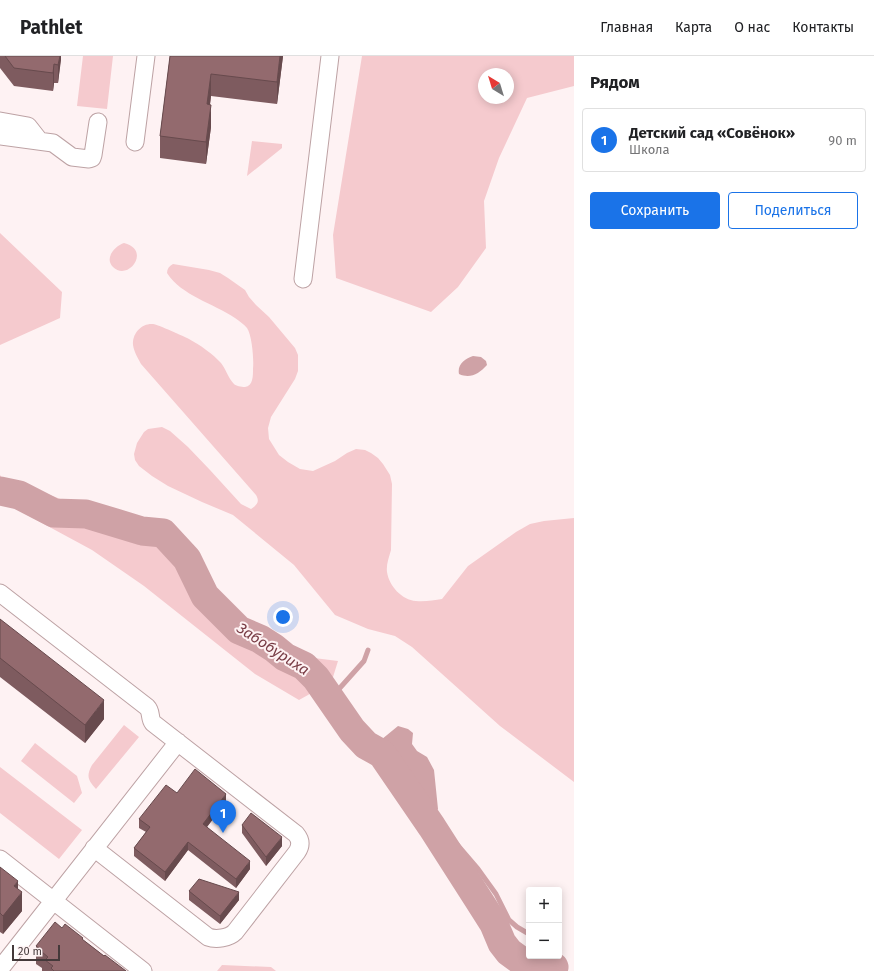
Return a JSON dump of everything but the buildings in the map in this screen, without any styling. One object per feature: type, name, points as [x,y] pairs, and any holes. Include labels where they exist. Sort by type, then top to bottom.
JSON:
[{"type":"street","points":[[136,142],[146,56]]},
{"type":"street","points":[[303,279],[330,56]]},
{"type":"street","points":[[0,121],[28,126],[39,140]]},
{"type":"street","points":[[0,136],[53,143],[72,157],[89,159],[92,158],[93,155],[98,122]]},
{"type":"street","points":[[0,593],[147,707],[152,721],[296,834],[300,844],[298,852],[235,932],[232,935],[211,938],[94,848]]},
{"type":"street","points":[[0,969],[178,742]]},
{"type":"street","points":[[0,859],[143,971]]},
{"type":"shaded area","points":[[83,56],[113,56],[107,109],[77,106]]},
{"type":"shaded area","points":[[362,56],[574,56],[574,86],[527,98],[499,158],[484,201],[486,248],[458,287],[431,312],[336,278],[333,235]]},
{"type":"shaded area","points":[[252,141],[282,144],[282,148],[247,176]]},
{"type":"shaded area","points":[[0,233],[62,292],[60,318],[0,345]]},
{"type":"shaded area","points":[[124,243],[132,247],[136,252],[137,258],[135,263],[130,268],[125,271],[119,271],[111,264],[110,256],[117,247]]},
{"type":"shaded area","points":[[173,264],[209,270],[220,273],[228,278],[245,290],[249,297],[269,317],[295,348],[298,355],[298,371],[295,379],[271,417],[268,428],[269,439],[279,455],[300,469],[313,471],[356,449],[365,450],[371,453],[383,464],[390,475],[392,484],[391,550],[387,564],[387,572],[393,587],[401,595],[416,601],[442,599],[468,566],[516,532],[530,524],[574,518],[574,782],[500,726],[412,647],[395,636],[368,629],[335,615],[294,565],[233,515],[168,486],[139,466],[135,460],[134,454],[137,443],[144,432],[148,429],[162,427],[170,431],[188,447],[241,504],[251,509],[255,506],[258,500],[256,495],[141,364],[134,350],[133,341],[138,330],[145,325],[153,324],[198,344],[221,363],[235,385],[245,387],[251,383],[253,375],[253,354],[249,331],[240,321],[189,293],[173,281],[167,273],[167,270]]},
{"type":"shaded area","points":[[473,356],[481,357],[486,361],[487,365],[481,371],[471,376],[459,374],[459,367],[462,362]]},
{"type":"shaded area","points":[[0,475],[2,478],[100,514],[132,523],[163,529],[188,552],[211,594],[239,620],[314,658],[338,661],[333,677],[299,700],[255,674],[144,586],[92,550],[18,510],[0,503]]},
{"type":"shaded area","points":[[124,725],[139,737],[96,789],[89,778],[90,769]]},
{"type":"shaded area","points":[[398,726],[408,729],[413,733],[412,744],[417,751],[427,757],[434,770],[438,809],[432,816],[422,820],[393,782],[371,761],[368,752]]},
{"type":"shaded area","points":[[35,743],[77,776],[82,793],[74,803],[21,761]]},
{"type":"shaded area","points":[[0,767],[82,830],[59,859],[0,813]]},
{"type":"shaded area","points":[[222,965],[271,967],[276,971],[217,971]]},
{"type":"waterway","name":"Забобуриха","points":[[0,491],[19,495],[54,513],[86,514],[142,531],[163,533],[187,559],[205,596],[239,630],[260,639],[285,657],[304,666],[316,678],[352,730],[366,745],[382,754],[432,827],[494,924],[502,943],[509,952],[524,963],[543,962],[554,967]]},
{"type":"waterway","points":[[330,699],[364,661],[368,650]]},
{"type":"waterway","points":[[432,827],[442,829],[448,834],[478,869],[496,894],[509,920],[526,932]]},
{"type":"place","name":"Детский сад «Совёнок»","points":[[223,833]]}]
